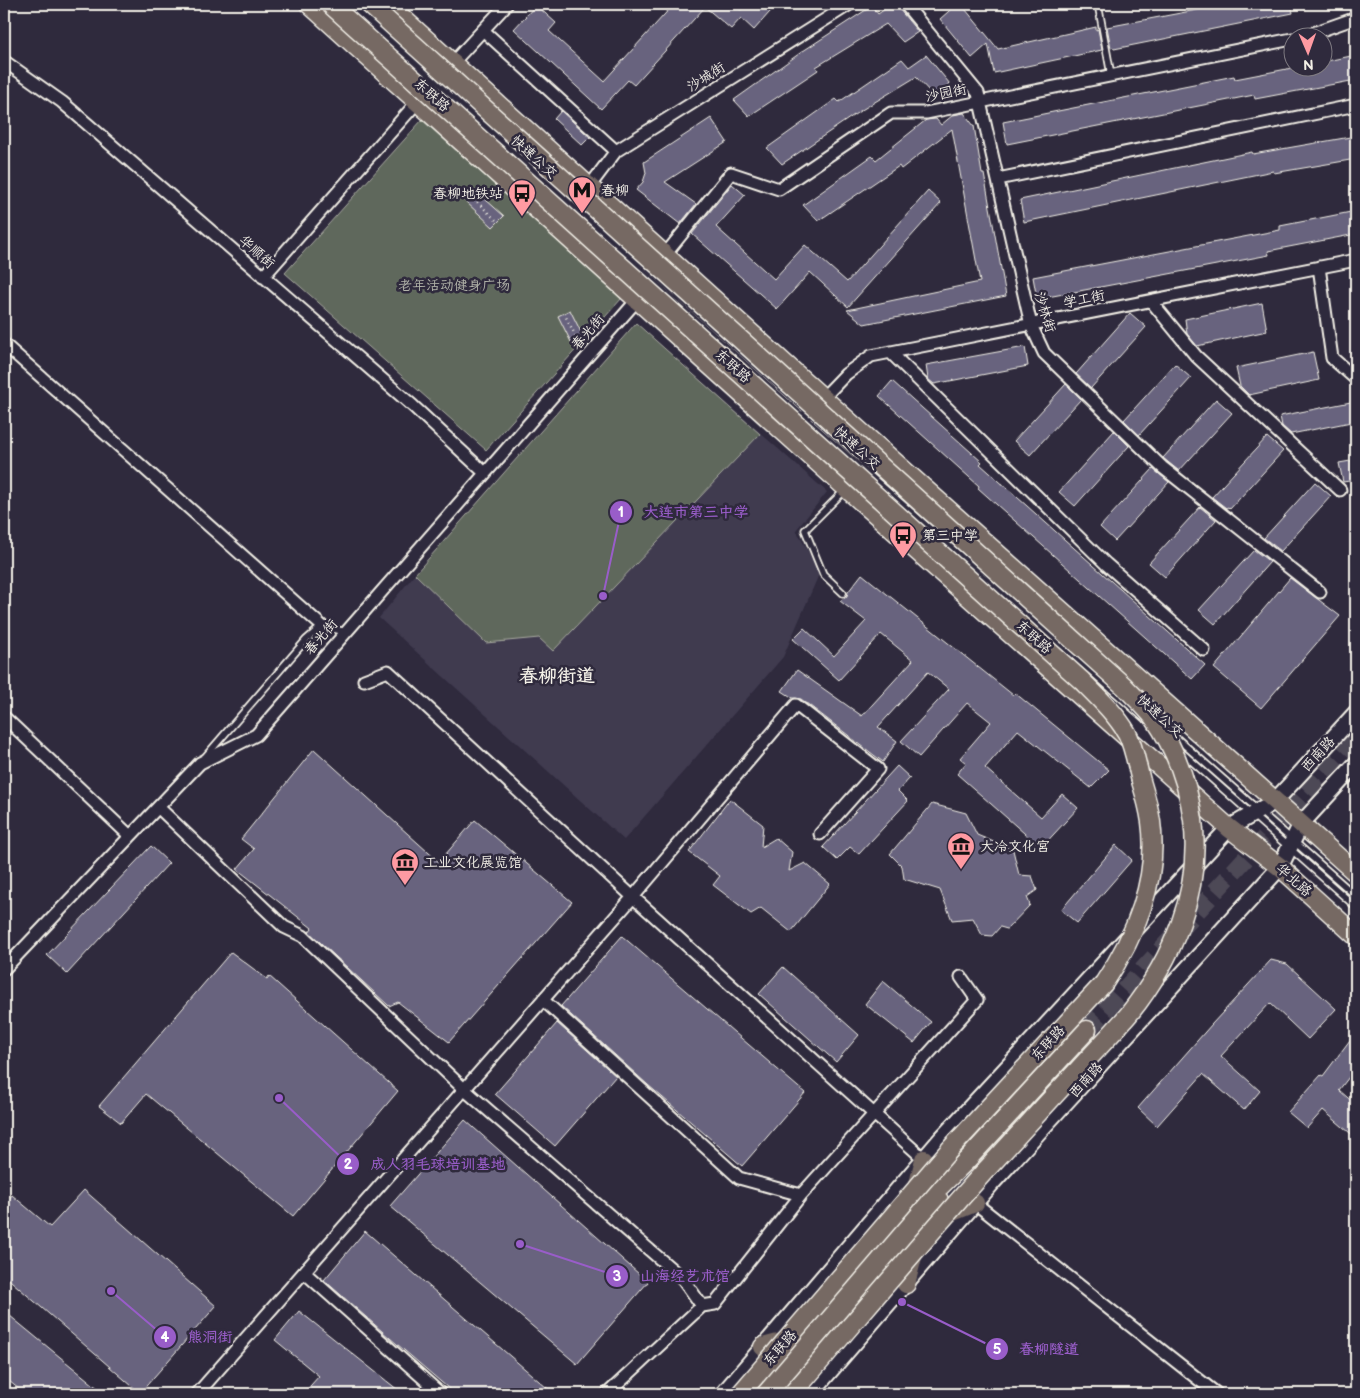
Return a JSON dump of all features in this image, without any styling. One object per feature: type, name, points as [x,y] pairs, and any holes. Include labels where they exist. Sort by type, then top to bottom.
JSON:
[{"type":"main road","name":"华北路","points":[[309,4],[638,298],[846,488],[1230,828],[1280,867],[1356,936]]},
{"type":"main road","name":"东联路","points":[[330,4],[1082,681],[1108,709],[1127,734],[1138,766],[1151,823],[1150,869],[1146,894],[1139,915],[1119,960],[1104,983],[952,1147],[740,1394]]},
{"type":"main road","name":"东联路","points":[[369,4],[1124,686],[1154,718],[1170,746],[1182,773],[1190,801],[1194,830],[1195,861],[1184,917],[1160,967],[1129,1013],[983,1174],[792,1394]]},
{"type":"main road","points":[[387,4],[664,256],[1356,873]]},
{"type":"main road","name":"西南路","points":[[723,1394],[924,1159],[1230,828],[1275,801],[1356,713]]},
{"type":"main road","name":"西南路","points":[[810,1394],[975,1203],[1280,867],[1301,824],[1356,764]]},
{"type":"main road","points":[[775,1394],[967,1160],[1087,1030]]},
{"type":"main road","points":[[906,1284],[924,1159]]},
{"type":"main road","points":[[757,1394],[808,1335],[916,1220],[975,1203]]},
{"type":"main road","points":[[759,1352],[808,1335]]},
{"type":"street","points":[[264,277],[418,101],[507,4]]},
{"type":"street","name":"沙城街","points":[[589,186],[616,151],[850,4]]},
{"type":"street","name":"沙林街","points":[[905,4],[978,93],[1031,325],[1044,353],[1162,467],[1320,592]]},
{"type":"street","points":[[1328,28],[1356,18]]},
{"type":"street","points":[[484,30],[616,151]]},
{"type":"street","name":"沙园街","points":[[664,256],[731,173],[779,188],[891,113],[926,113],[1282,41]]},
{"type":"street","name":"华顺街","points":[[4,61],[62,102],[413,406],[484,473]]},
{"type":"street","points":[[998,179],[1356,105]]},
{"type":"street","name":"学工街","points":[[787,434],[824,399],[846,374],[871,356],[1356,260]]},
{"type":"street","points":[[1318,267],[1332,358],[1356,379]]},
{"type":"street","name":"春光街","points":[[4,969],[200,763],[256,735],[638,298]]},
{"type":"street","points":[[1151,300],[1196,356],[1340,490]]},
{"type":"street","points":[[4,344],[322,626]]},
{"type":"street","points":[[890,352],[1106,564],[1204,650]]},
{"type":"street","points":[[364,680],[388,672],[924,1159]]},
{"type":"street","points":[[197,1394],[634,897],[796,706],[878,769],[820,834]]},
{"type":"street","points":[[4,718],[130,836]]},
{"type":"street","points":[[158,807],[284,927],[303,936],[465,1090],[683,1279],[702,1306]]},
{"type":"street","points":[[607,1394],[702,1306],[715,1304],[801,1194],[977,1000],[961,977]]},
{"type":"street","points":[[543,1000],[739,1178],[801,1194]]},
{"type":"street","points":[[975,1203],[1217,1394]]},
{"type":"street","points":[[305,1273],[441,1394]]},
{"type":"lane","name":"快速公交","points":[[345,4],[436,82]]},
{"type":"lane","name":"快速公交","points":[[352,4],[807,416],[1291,844],[1356,906]]},
{"type":"lane","points":[[1098,4],[1111,75]]},
{"type":"lane","points":[[843,593],[824,574],[805,530],[846,488]]},
{"type":"lane","points":[[200,763],[306,640],[322,626],[346,632]]},
{"type":"lane","name":"快速公交","points":[[1291,844],[1356,896]]},
{"type":"path","points":[[470,196],[498,222]]},
{"type":"path","points":[[564,313],[578,341]]},
{"type":"shaded area","points":[[636,323],[827,492],[796,530],[820,572],[783,657],[624,840],[379,618],[415,574]]},
{"type":"green space","name":"老年活动健身广场","points":[[422,120],[622,298],[486,450],[285,273]]},
{"type":"green space","points":[[636,323],[760,434],[553,651],[539,638],[486,643],[415,574]]},
{"type":"building","points":[[674,4],[734,4],[741,10],[746,4],[777,4],[754,30],[741,18],[731,29],[705,7],[634,85],[628,80],[601,109],[514,29],[536,5],[556,23],[549,31],[604,81]]},
{"type":"building","points":[[892,4],[897,4],[918,32],[903,42],[886,24],[816,67],[818,70],[749,116],[734,100],[803,51],[872,6],[878,14]]},
{"type":"building","points":[[957,4],[961,4],[998,49],[1096,27],[1102,50],[994,73],[988,44],[972,58],[940,19]]},
{"type":"building","points":[[1228,4],[1291,4],[1293,13],[1114,49],[1113,47],[1111,48],[1107,27]]},
{"type":"building","points":[[926,55],[950,84],[933,95],[916,77],[860,111],[782,164],[767,148],[836,99],[839,102],[902,59],[909,67]]},
{"type":"building","points":[[1356,55],[1356,80],[1255,99],[1254,95],[1007,144],[1003,122],[1234,76],[1235,79],[1282,70],[1282,78],[1332,78],[1332,60]]},
{"type":"building","points":[[561,111],[590,137],[582,145],[554,119]]},
{"type":"building","points":[[964,113],[974,126],[1006,296],[864,324],[847,310],[980,282],[952,129],[901,169],[899,166],[818,221],[803,205],[872,156],[876,160],[926,120],[936,119],[941,125],[953,115]]},
{"type":"building","points":[[711,118],[727,142],[665,182],[696,204],[680,224],[636,190],[643,182],[646,173],[644,162]]},
{"type":"building","points":[[1356,136],[1356,159],[1274,173],[1273,171],[1024,222],[1020,200],[1252,152],[1253,154]]},
{"type":"building","points":[[732,184],[745,195],[716,227],[774,279],[805,245],[847,282],[928,191],[941,203],[848,307],[810,272],[777,309],[692,234]]},
{"type":"building","points":[[475,190],[504,216],[493,227],[465,201]]},
{"type":"building","points":[[1356,211],[1356,234],[1268,251],[1269,255],[1037,299],[1033,277],[1280,230],[1280,226]]},
{"type":"building","points":[[1262,303],[1267,331],[1197,346],[1187,334],[1185,319]]},
{"type":"building","points":[[570,310],[584,338],[572,344],[558,316]]},
{"type":"building","points":[[1130,313],[1146,327],[1091,388],[1076,374]]},
{"type":"building","points":[[1025,347],[1028,366],[934,384],[928,379],[926,365]]},
{"type":"building","points":[[1313,352],[1319,380],[1249,395],[1240,386],[1236,368]]},
{"type":"building","points":[[1175,364],[1191,378],[1139,435],[1124,420]]},
{"type":"building","points":[[892,381],[982,462],[980,464],[1205,665],[1192,679],[978,488],[979,486],[879,396]]},
{"type":"building","points":[[1066,384],[1081,399],[1030,455],[1014,441]]},
{"type":"building","points":[[1216,399],[1232,413],[1179,471],[1163,458]]},
{"type":"building","points":[[1356,401],[1356,421],[1291,434],[1282,426],[1280,416]]},
{"type":"building","points":[[1114,431],[1129,446],[1075,506],[1059,492]]},
{"type":"building","points":[[1267,437],[1283,451],[1230,509],[1226,508],[1212,497]]},
{"type":"building","points":[[1356,460],[1356,480],[1343,482],[1339,463]]},
{"type":"building","points":[[1153,469],[1169,482],[1115,541],[1100,527]]},
{"type":"building","points":[[1315,482],[1331,496],[1281,551],[1264,538]]},
{"type":"building","points":[[1200,507],[1216,520],[1165,577],[1149,563]]},
{"type":"building","points":[[1254,550],[1270,562],[1215,624],[1199,610]]},
{"type":"building","points":[[862,574],[1013,695],[1015,693],[1109,770],[1091,788],[1018,730],[985,768],[1041,817],[1062,794],[1078,808],[1041,848],[957,774],[966,763],[960,758],[991,722],[967,703],[919,757],[901,741],[949,689],[928,672],[878,727],[897,741],[883,762],[801,699],[793,698],[782,691],[797,670],[862,716],[913,660],[881,634],[839,680],[793,639],[804,628],[834,656],[866,621],[840,601],[847,596]]},
{"type":"building","points":[[1290,578],[1340,616],[1261,708],[1214,668]]},
{"type":"building","name":"工业文化展览馆","points":[[314,749],[439,862],[475,820],[572,902],[449,1042],[398,1002],[389,1006],[309,932],[312,928],[237,869],[254,849],[241,839]]},
{"type":"building","points":[[897,766],[910,778],[898,791],[908,801],[859,854],[850,847],[837,860],[823,847]]},
{"type":"building","points":[[730,799],[763,825],[761,847],[776,838],[792,852],[789,871],[805,863],[830,884],[791,932],[761,908],[751,914],[713,885],[720,876],[689,852]]},
{"type":"building","name":"大冷文化宫","points":[[932,804],[966,813],[977,835],[1013,850],[1019,875],[1032,876],[1037,890],[1027,897],[1030,905],[1007,929],[1000,927],[992,936],[982,935],[973,918],[952,920],[940,890],[904,879],[902,866],[890,854]]},
{"type":"building","points":[[1116,845],[1132,860],[1077,923],[1061,910]]},
{"type":"building","points":[[151,846],[169,863],[67,974],[47,955]]},
{"type":"building","points":[[622,936],[805,1093],[742,1166],[648,1085],[561,1006]]},
{"type":"building","points":[[231,952],[267,979],[269,976],[398,1091],[293,1216],[146,1094],[121,1123],[99,1106]]},
{"type":"building","points":[[1271,960],[1287,964],[1336,1009],[1308,1039],[1270,1003],[1221,1056],[1260,1091],[1244,1110],[1203,1074],[1157,1126],[1138,1108]]},
{"type":"building","points":[[783,967],[859,1035],[836,1062],[759,994]]},
{"type":"building","points":[[883,981],[931,1022],[914,1043],[865,1004]]},
{"type":"building","points":[[557,1023],[616,1076],[555,1146],[495,1094]]},
{"type":"building","points":[[1356,1032],[1356,1068],[1339,1090],[1356,1105],[1356,1138],[1323,1110],[1307,1128],[1288,1112],[1321,1075],[1323,1076]]},
{"type":"building","points":[[465,1120],[648,1282],[577,1364],[390,1206]]},
{"type":"building","points":[[84,1190],[216,1306],[140,1393],[4,1275],[4,1205],[12,1195],[50,1227]]},
{"type":"building","points":[[365,1231],[554,1394],[455,1394],[383,1332],[324,1280]]},
{"type":"building","points":[[4,1311],[105,1394],[25,1394],[4,1377]]},
{"type":"building","points":[[299,1311],[403,1394],[303,1394],[319,1376],[275,1340]]},
{"type":"tunnel","points":[[1087,1030],[1356,739]]},
{"type":"place","name":"春柳","points":[[582,214]]},
{"type":"place","name":"春柳地铁站","points":[[522,217]]},
{"type":"place","name":"第三中学","points":[[903,559]]},
{"type":"place","name":"大连市第三中学","points":[[603,596]]},
{"type":"place","name":"大冷文化宫","points":[[961,870]]},
{"type":"place","name":"工业文化展览馆","points":[[405,886]]},
{"type":"place","name":"成人羽毛球培训基地","points":[[279,1098]]},
{"type":"place","name":"山海经艺术馆","points":[[520,1244]]},
{"type":"place","name":"熊洞街","points":[[111,1291]]},
{"type":"place","name":"春柳隧道","points":[[902,1302]]},
{"type":"district","name":"春柳街道","points":[[557,676]]}]
